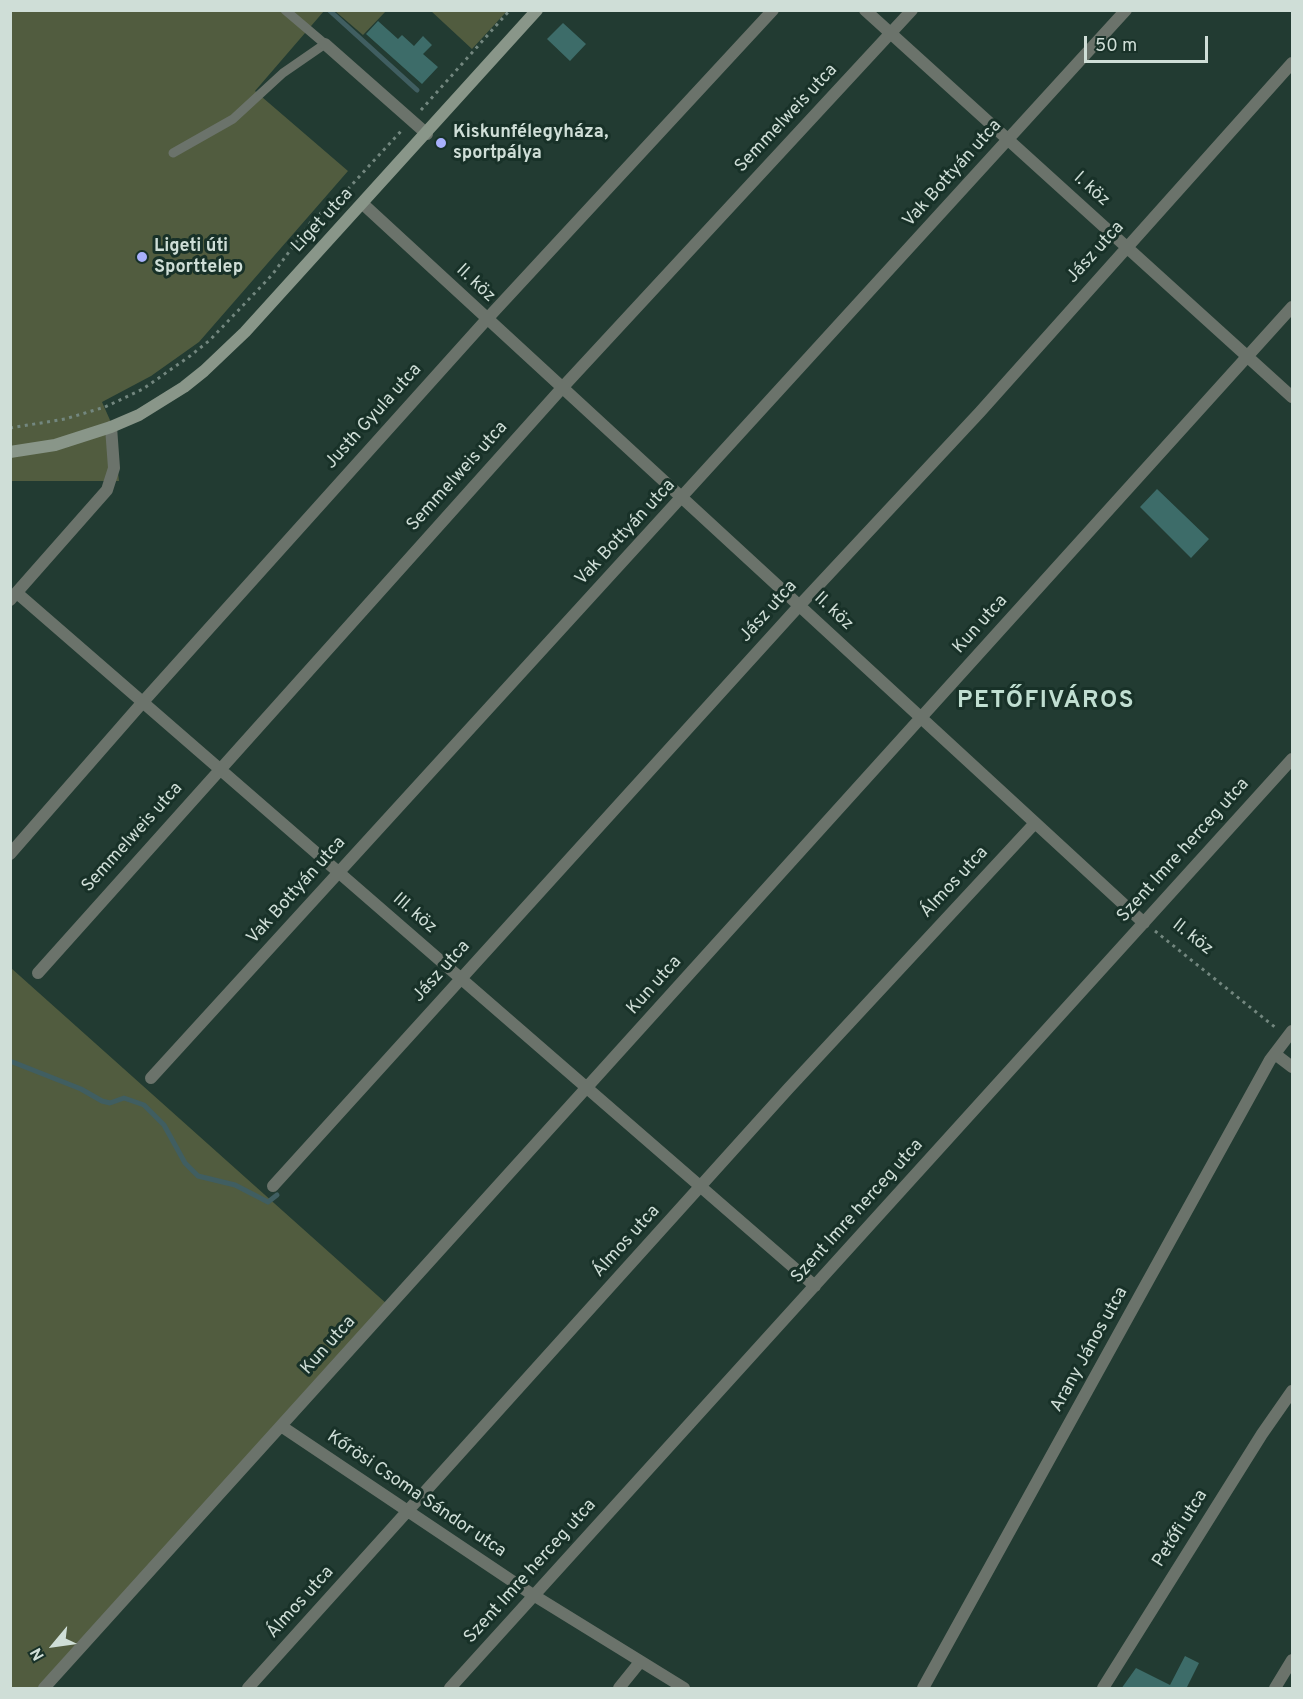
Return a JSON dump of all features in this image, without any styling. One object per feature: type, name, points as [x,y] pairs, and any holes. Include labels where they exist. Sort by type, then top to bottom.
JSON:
[{"type":"main road","name":"Liget utca","points":[[10,452],[55,445],[139,415],[184,387],[221,357],[427,134],[537,10]]},
{"type":"street","name":"Justh Gyula utca","points":[[10,854],[142,703],[487,319],[773,10]]},
{"type":"street","name":"I. köz","points":[[865,10],[1293,397]]},
{"type":"street","name":"Semmelweis utca","points":[[38,973],[562,388],[912,10]]},
{"type":"street","name":"Vak Bottyán utca","points":[[151,1078],[1126,10]]},
{"type":"street","points":[[325,45],[427,134]]},
{"type":"street","name":"Jász utca","points":[[273,1186],[799,606],[980,412],[1126,246],[1293,63]]},
{"type":"street","name":"II. köz","points":[[363,204],[1144,922]]},
{"type":"street","name":"Kun utca","points":[[44,1689],[1293,307]]},
{"type":"street","points":[[14,597],[41,557],[107,490],[114,468],[111,426]]},
{"type":"street","name":"III. köz","points":[[14,597],[219,769],[815,1286]]},
{"type":"street","name":"Szent Imre herceg utca","points":[[450,1689],[1293,759]]},
{"type":"street","name":"Álmos utca","points":[[248,1689],[700,1187],[1035,823]]},
{"type":"street","name":"Arany János utca","points":[[923,1689],[1275,1054],[1290,1034]]},
{"type":"street","points":[[1275,1054],[1293,1067]]},
{"type":"street","name":"Petőfi utca","points":[[1103,1689],[1262,1434],[1293,1391]]},
{"type":"street","name":"Kőrösi Csoma Sándor utca","points":[[281,1426],[407,1513],[534,1596],[684,1689]]},
{"type":"street","points":[[1275,1689],[1293,1660]]},
{"type":"street","points":[[619,1689],[640,1662]]},
{"type":"lane","points":[[173,153],[233,119],[283,73],[325,45],[285,10]]},
{"type":"path","points":[[10,428],[65,419],[105,407],[143,388],[210,340],[264,284],[311,222],[347,190],[510,10]]},
{"type":"path","name":"II. köz","points":[[1144,922],[1290,1034]]},
{"type":"green space","name":"Ligeti úti Sporttelep","points":[[10,11],[324,11],[255,91],[348,171],[199,342],[151,376],[102,402],[113,427],[119,481],[11,481]]},
{"type":"green space","points":[[335,11],[386,11],[363,35]]},
{"type":"green space","points":[[431,11],[507,11],[472,49]]},
{"type":"green space","points":[[11,968],[387,1304],[40,1688],[11,1688]]},
{"type":"building","points":[[378,21],[398,39],[402,35],[414,46],[423,36],[432,45],[423,54],[438,67],[422,84],[366,34]]},
{"type":"building","points":[[563,23],[586,44],[570,61],[547,39]]},
{"type":"building","points":[[1157,489],[1209,539],[1191,558],[1140,507]]},
{"type":"building","points":[[1185,1656],[1199,1663],[1186,1689],[1121,1689],[1136,1668],[1170,1685]]},
{"type":"waterway","points":[[329,10],[417,90]]},
{"type":"waterway","points":[[10,1061],[81,1089],[102,1101],[110,1103],[124,1098],[144,1105],[164,1125],[185,1163],[198,1176],[235,1185],[268,1202],[277,1195]]},
{"type":"place","name":"Kiskunfélegyháza, sportpálya","points":[[441,143]]},
{"type":"place","name":"Ligeti úti Sporttelep","points":[[142,257]]},
{"type":"district","name":"PETŐFIVÁROS","points":[[1046,702]]}]
